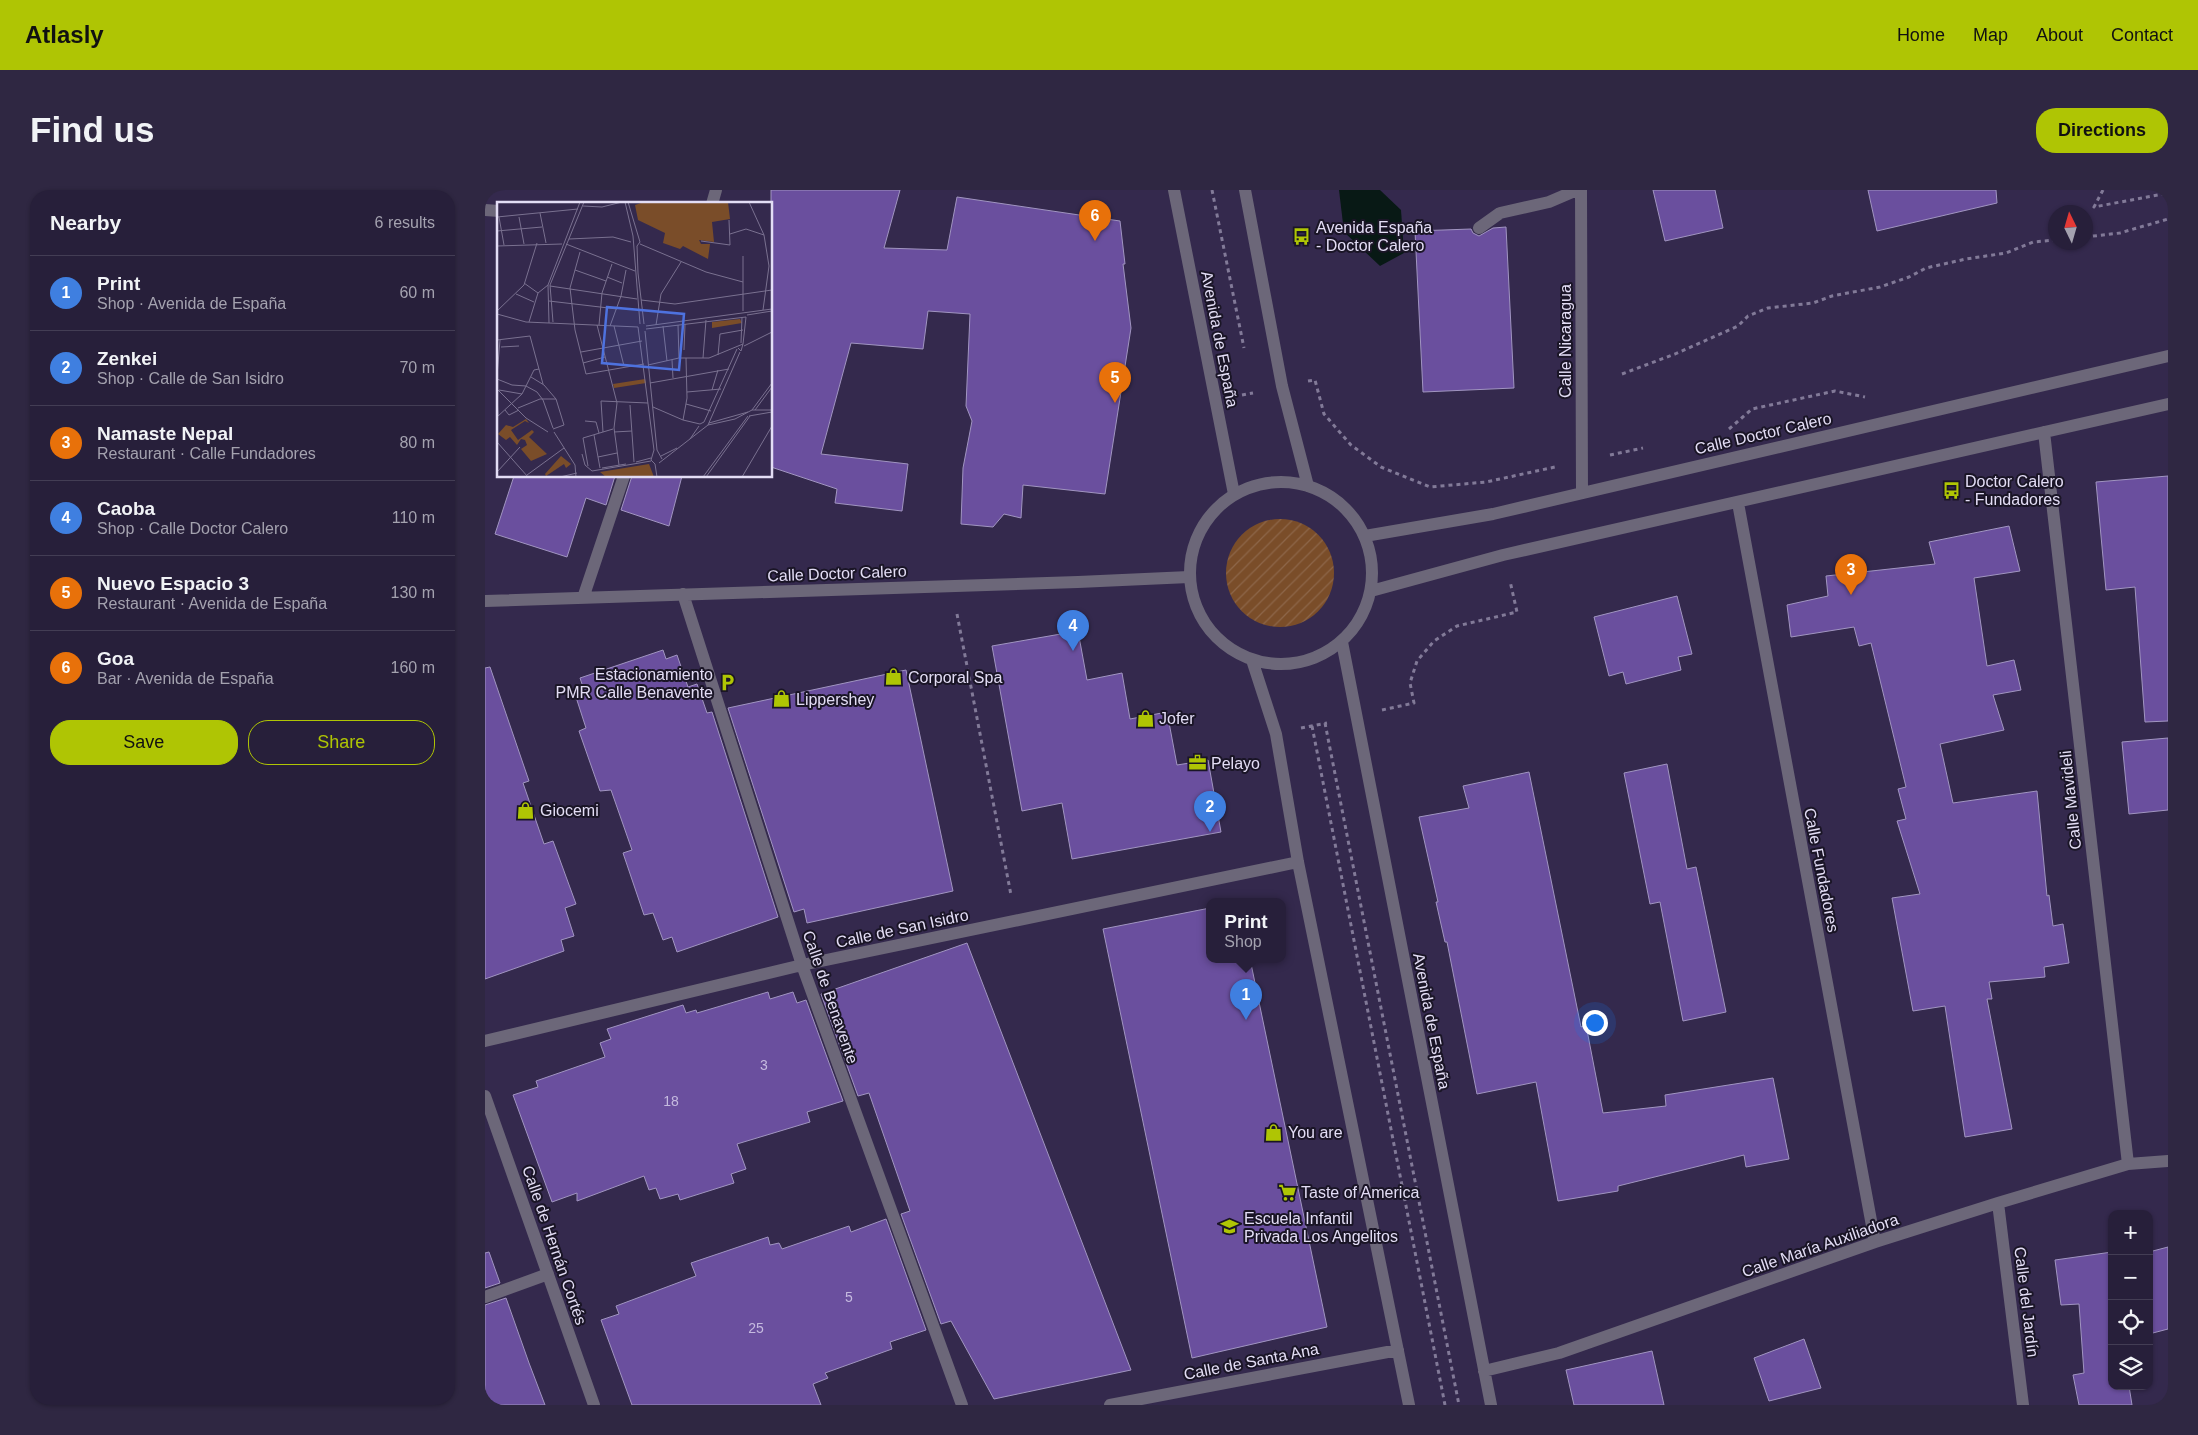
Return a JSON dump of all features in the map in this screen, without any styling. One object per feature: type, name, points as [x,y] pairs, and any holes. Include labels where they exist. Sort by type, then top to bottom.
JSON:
[{"type":"street","name":"Avenida de España","points":[[1174,190],[1235,494]]},
{"type":"street","points":[[1245,190],[1282,386],[1308,486]]},
{"type":"street","points":[[1479,228],[1500,213],[1549,202],[1577,190]]},
{"type":"street","name":"Calle Nicaragua","points":[[1581,190],[1582,492]]},
{"type":"street","name":"Calle Doctor Calero","points":[[1365,536],[1493,514],[2168,356]]},
{"type":"street","points":[[1371,591],[1503,555],[2168,404]]},
{"type":"street","name":"Calle Mavideli","points":[[2044,432],[2128,1164]]},
{"type":"street","points":[[583,598],[623,478]]},
{"type":"street","points":[[1290,482],[1308,486],[1326,494],[1342,505],[1355,520],[1365,536],[1372,563],[1371,591],[1365,610],[1355,628],[1342,642],[1314,659],[1283,665],[1251,660],[1231,651],[1201,619],[1192,598],[1189,577],[1191,557],[1196,538],[1206,521],[1219,506],[1235,494],[1252,487],[1270,483],[1290,482]]},
{"type":"street","name":"Calle Fundadores","points":[[1738,503],[1875,1242]]},
{"type":"street","name":"Calle Doctor Calero","points":[[485,601],[1189,577]]},
{"type":"street","name":"Calle de Benavente","points":[[683,594],[802,965],[962,1405]]},
{"type":"street","name":"Avenida de España","points":[[1342,642],[1491,1405]]},
{"type":"street","points":[[1251,660],[1276,734],[1298,862],[1409,1405]]},
{"type":"street","name":"Calle de San Isidro","points":[[485,1042],[802,965],[1016,920],[1261,872],[1298,862]]},
{"type":"street","name":"Calle de Hernán Cortés","points":[[485,1096],[594,1405]]},
{"type":"street","name":"Calle María Auxiliadora","points":[[1484,1370],[1559,1353],[1875,1242],[1998,1203],[2128,1164],[2168,1160]]},
{"type":"street","name":"Calle del Jardín","points":[[1998,1203],[2023,1405]]},
{"type":"street","points":[[485,1297],[548,1274]]},
{"type":"street","name":"Calle de Santa Ana","points":[[1110,1405],[1398,1350]]},
{"type":"path","points":[[1212,190],[1245,354]]},
{"type":"path","points":[[2103,190],[2094,207],[2168,193]]},
{"type":"path","points":[[2093,235],[2120,233],[2168,219]]},
{"type":"path","points":[[1622,374],[1675,354],[1738,326],[1748,316],[1768,308],[1813,303],[1833,296],[1880,288],[1926,268],[2006,252],[2033,242],[2048,241]]},
{"type":"path","points":[[1251,383],[1253,393],[1315,380],[1324,414],[1351,445],[1381,467],[1430,487],[1486,482],[1649,447]]},
{"type":"path","points":[[1727,431],[1752,409],[1835,391],[1870,398]]},
{"type":"path","points":[[1276,734],[1414,703],[1410,683],[1417,661],[1434,641],[1457,626],[1517,612],[1503,555]]},
{"type":"path","points":[[951,586],[1016,920]]},
{"type":"path","points":[[1325,723],[1459,1405]]},
{"type":"path","points":[[1312,726],[1445,1405]]},
{"type":"shaded area","points":[[1339,190],[1380,190],[1401,210],[1404,253],[1380,266],[1344,232]]},
{"type":"shaded area","points":[[1280,519],[1301,523],[1318,535],[1330,552],[1334,573],[1330,594],[1318,611],[1301,623],[1280,627],[1259,623],[1242,611],[1230,594],[1226,573],[1230,552],[1242,535],[1259,523]]},
{"type":"building","points":[[771,190],[900,190],[884,248],[947,250],[957,197],[1120,221],[1131,328],[1105,494],[1023,485],[1021,518],[1004,514],[993,527],[961,524],[963,468],[972,421],[966,406],[970,314],[928,311],[923,349],[851,343],[821,454],[908,464],[902,511],[835,503],[837,489],[773,468],[773,202],[771,202]]},
{"type":"building","points":[[1653,190],[1715,190],[1723,228],[1665,241]]},
{"type":"building","points":[[1868,190],[1996,190],[1997,203],[1877,231]]},
{"type":"building","points":[[1506,227],[1514,388],[1423,392],[1415,231],[1471,229],[1473,233],[1479,236],[1493,228]]},
{"type":"building","points":[[2168,476],[2168,721],[2145,722],[2135,587],[2106,590],[2096,482]]},
{"type":"building","points":[[513,478],[614,478],[606,505],[586,498],[567,557],[495,534]]},
{"type":"building","points":[[631,478],[681,478],[669,526],[621,510]]},
{"type":"building","points":[[2009,526],[2020,571],[1974,578],[1987,666],[2014,660],[2021,690],[1993,695],[2004,730],[1940,744],[1953,803],[2037,791],[2047,896],[2049,895],[2053,926],[2063,924],[2069,963],[2044,967],[2045,977],[1989,982],[1992,999],[1987,999],[2012,1129],[1965,1137],[1945,1006],[1913,1011],[1892,898],[1920,894],[1897,821],[1906,819],[1898,789],[1906,787],[1871,643],[1859,646],[1854,627],[1791,637],[1787,605],[1828,596],[1826,576],[1935,564],[1929,542]]},
{"type":"building","points":[[1677,596],[1692,654],[1678,657],[1681,670],[1626,684],[1623,672],[1609,676],[1594,617]]},
{"type":"building","points":[[1078,631],[1087,680],[1122,673],[1130,719],[1167,712],[1177,765],[1208,760],[1221,832],[1072,859],[1062,803],[1022,811],[992,646]]},
{"type":"building","points":[[663,650],[666,659],[677,655],[688,687],[697,684],[707,713],[712,712],[778,917],[677,952],[672,937],[663,940],[653,913],[644,915],[623,853],[632,850],[611,790],[600,791],[579,731],[586,728],[574,691],[583,687],[580,678]]},
{"type":"building","points":[[490,667],[529,781],[523,783],[544,844],[553,841],[576,904],[565,908],[574,936],[561,940],[564,951],[485,979],[485,668]]},
{"type":"building","points":[[906,670],[953,891],[807,923],[804,909],[794,912],[728,708]]},
{"type":"building","points":[[2168,738],[2168,810],[2129,814],[2122,742]]},
{"type":"building","points":[[1667,764],[1687,869],[1696,867],[1726,1012],[1683,1021],[1660,902],[1650,904],[1624,773]]},
{"type":"building","points":[[1529,772],[1581,1027],[1586,1025],[1603,1113],[1666,1106],[1665,1095],[1773,1078],[1789,1159],[1746,1167],[1744,1155],[1618,1186],[1618,1191],[1558,1201],[1536,1082],[1477,1094],[1447,942],[1445,942],[1436,902],[1438,902],[1419,817],[1469,808],[1463,786]]},
{"type":"building","points":[[1206,909],[1206,963],[1251,963],[1327,1327],[1192,1358],[1103,929]]},
{"type":"building","points":[[967,943],[1131,1370],[994,1399],[951,1321],[941,1324],[901,1214],[910,1211],[869,1093],[858,1096],[821,994]]},
{"type":"building","points":[[768,992],[770,999],[793,992],[797,1003],[806,1000],[843,1101],[807,1112],[810,1122],[737,1144],[746,1169],[731,1174],[734,1183],[680,1200],[678,1194],[660,1199],[656,1188],[649,1190],[644,1176],[577,1201],[577,1193],[552,1202],[513,1095],[538,1087],[536,1081],[605,1057],[600,1043],[611,1039],[607,1029],[683,1005],[686,1013],[696,1010],[697,1013]]},
{"type":"building","points":[[886,1219],[926,1330],[890,1342],[892,1349],[825,1373],[828,1378],[813,1384],[821,1405],[632,1405],[601,1320],[619,1314],[616,1306],[696,1276],[691,1263],[768,1237],[770,1245],[779,1243],[782,1249],[849,1226],[851,1232]]},
{"type":"building","points":[[2168,1247],[2168,1329],[2153,1333],[2153,1255],[2153,1251]]},
{"type":"building","points":[[489,1252],[500,1283],[485,1288],[485,1253]]},
{"type":"building","points":[[2108,1253],[2108,1390],[2130,1390],[2132,1405],[2079,1405],[2073,1375],[2084,1373],[2079,1304],[2061,1305],[2055,1260]]},
{"type":"building","points":[[506,1298],[545,1405],[485,1405],[485,1305]]},
{"type":"building","points":[[1804,1339],[1821,1388],[1769,1401],[1754,1358]]},
{"type":"building","points":[[1652,1351],[1664,1405],[1574,1405],[1566,1370]]},
{"type":"place","name":"Avenida España - Doctor Calero","points":[[1302,236]]},
{"type":"place","name":"Goa","points":[[1095,241]]},
{"type":"place","name":"Nuevo Espacio 3","points":[[1115,403]]},
{"type":"place","name":"Doctor Calero - Fundadores","points":[[1951,490]]},
{"type":"place","name":"Namaste Nepal","points":[[1851,595]]},
{"type":"place","name":"Caoba","points":[[1073,651]]},
{"type":"place","name":"Corporal Spa","points":[[894,677]]},
{"type":"place","name":"Estacionamiento PMR Calle Benavente","points":[[727,683]]},
{"type":"place","name":"Lippershey","points":[[782,699]]},
{"type":"place","name":"Jofer","points":[[1145,718]]},
{"type":"place","name":"Pelayo","points":[[1197,763]]},
{"type":"place","name":"Giocemi","points":[[526,810]]},
{"type":"place","name":"Zenkei","points":[[1210,832]]},
{"type":"place","name":"Print","points":[[1246,1020]]},
{"type":"place","name":"You are","points":[[1274,1132]]},
{"type":"place","name":"Taste of America","points":[[1287,1192]]},
{"type":"place","name":"Escuela Infantil Privada Los Angelitos","points":[[1230,1227]]}]
